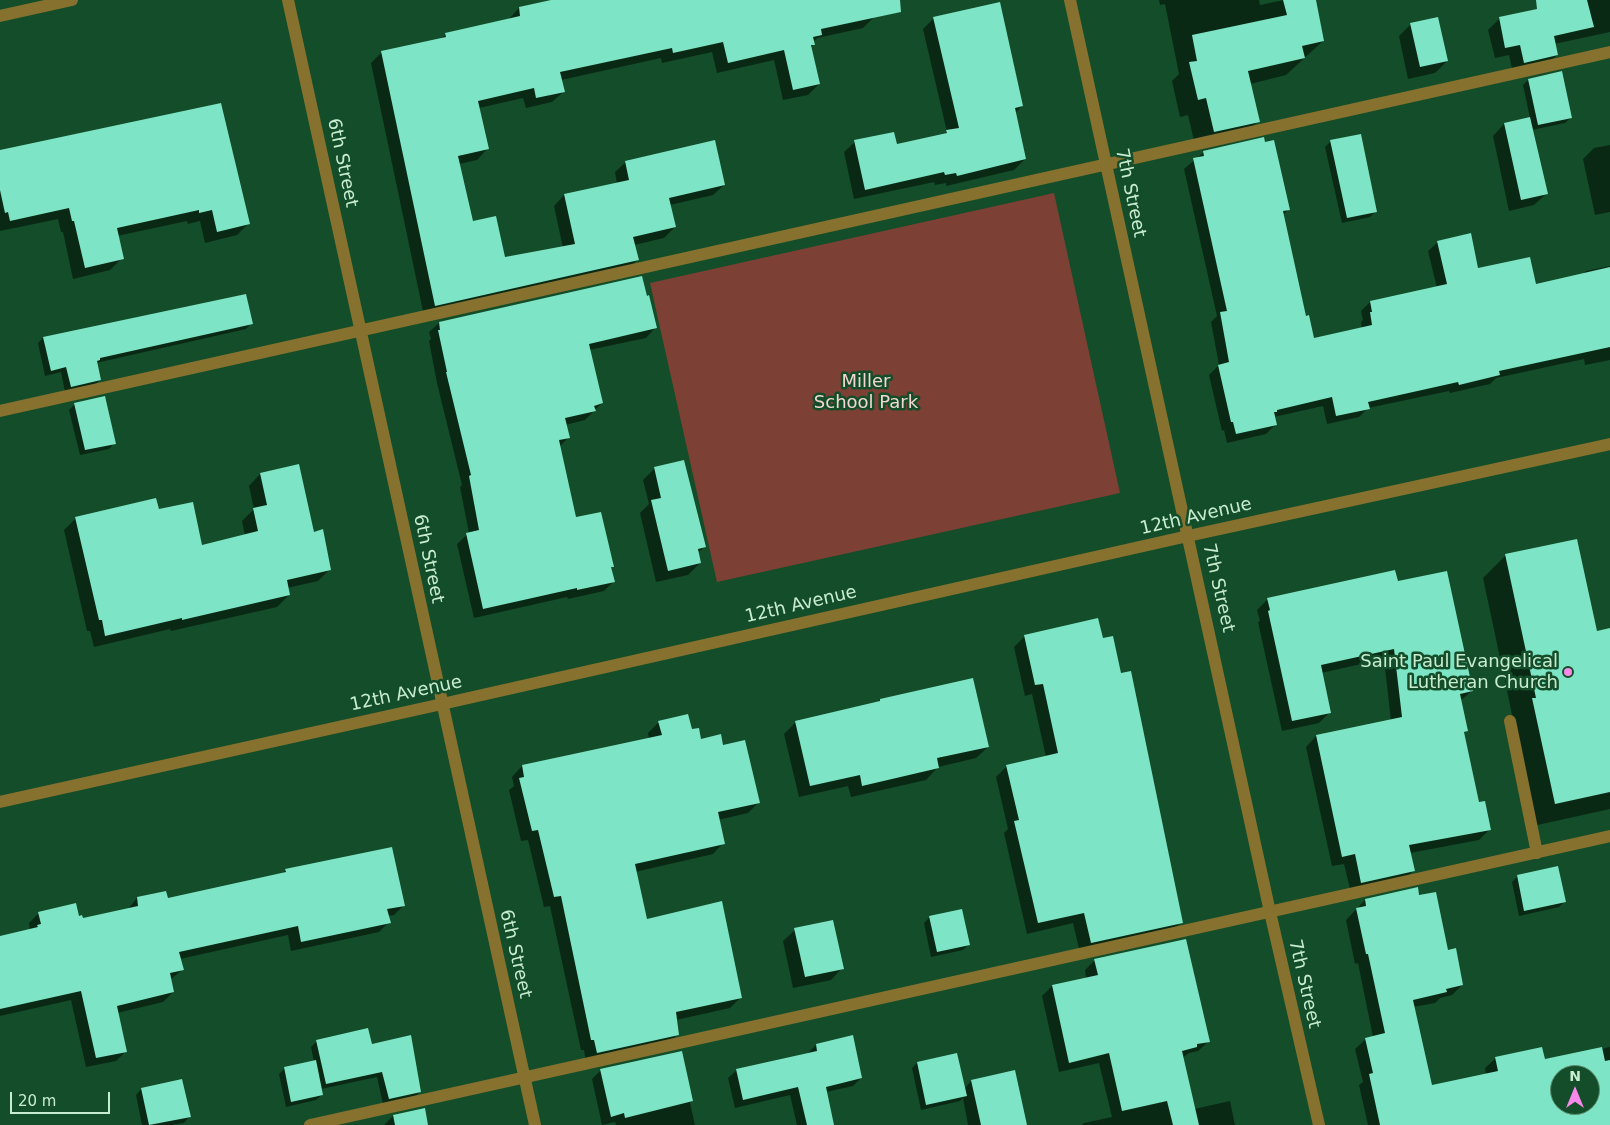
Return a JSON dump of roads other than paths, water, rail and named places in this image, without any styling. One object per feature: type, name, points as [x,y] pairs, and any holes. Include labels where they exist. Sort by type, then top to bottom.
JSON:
[{"type":"street","points":[[0,16],[72,0]]},
{"type":"street","name":"6th Street","points":[[288,0],[535,1125]]},
{"type":"street","name":"7th Street","points":[[1070,0],[1270,912],[1319,1125]]},
{"type":"street","points":[[0,411],[1610,52]]},
{"type":"street","name":"12th Avenue","points":[[0,802],[1188,536],[1610,444]]},
{"type":"street","points":[[1510,721],[1537,853]]},
{"type":"street","points":[[310,1125],[1610,836]]},
{"type":"place","name":"Saint Paul Evangelical Lutheran Church","points":[[1568,672]]},
{"type":"park label","name":"Miller School Park","points":[[866,392]]}]
